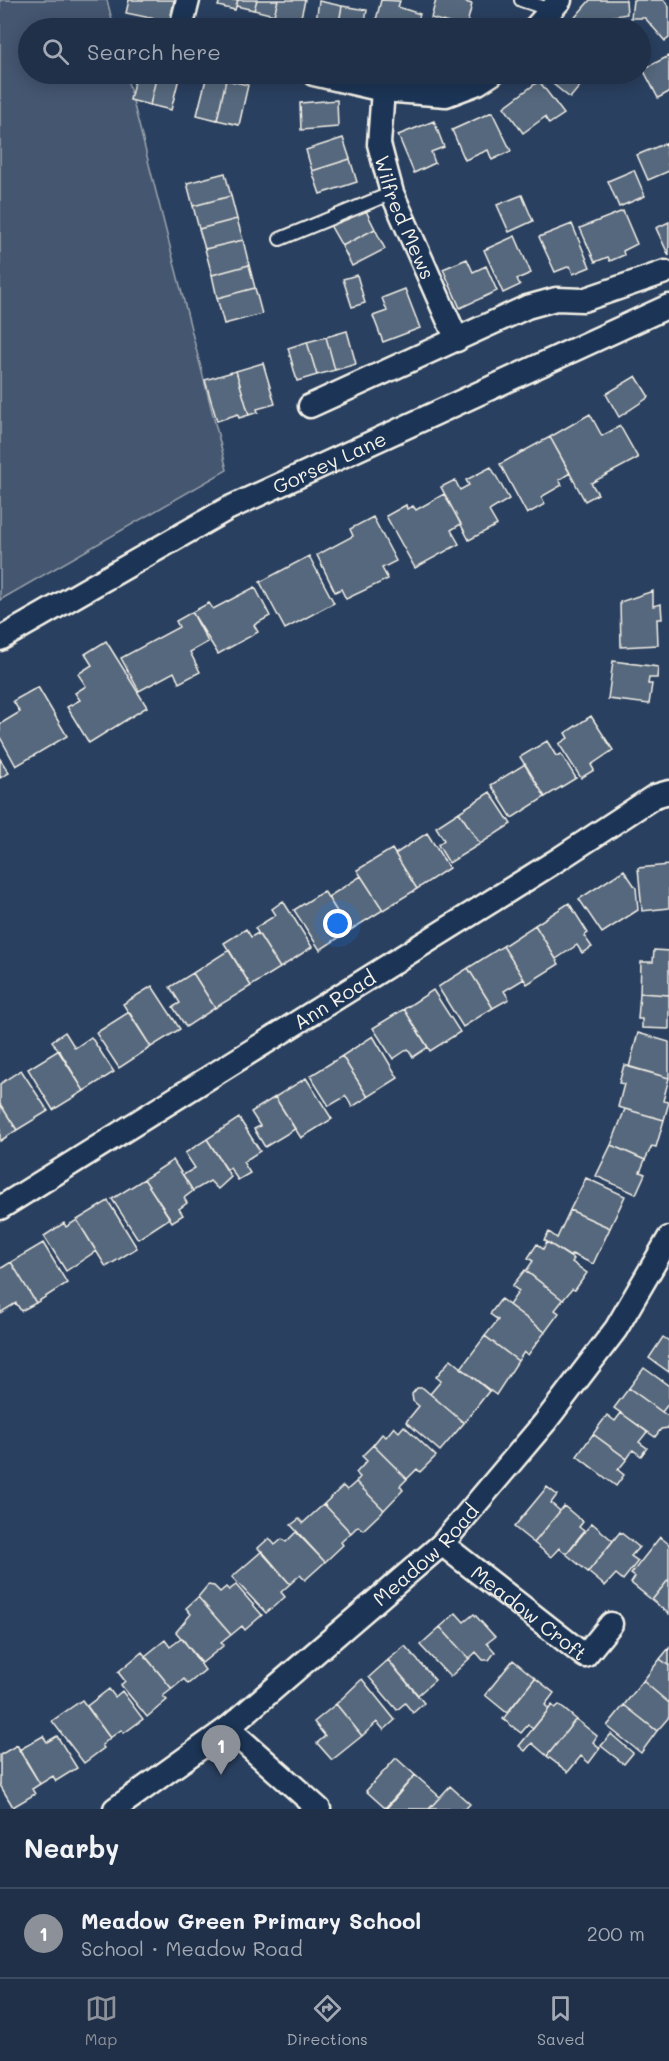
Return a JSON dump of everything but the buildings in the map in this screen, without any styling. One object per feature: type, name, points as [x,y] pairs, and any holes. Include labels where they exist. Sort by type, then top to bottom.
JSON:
[{"type":"street","points":[[184,18],[188,0]]},
{"type":"street","points":[[544,18],[555,5]]},
{"type":"street","points":[[357,84],[383,90],[446,95],[475,84]]},
{"type":"street","name":"Wilfred Mews","points":[[383,90],[379,144],[392,192],[457,340]]},
{"type":"street","points":[[310,406],[527,306],[556,299],[583,300],[667,272]]},
{"type":"street","name":"Gorsey Lane","points":[[0,639],[227,509],[667,313]]},
{"type":"street","name":"Ann Road","points":[[0,1208],[560,859],[655,796],[669,792]]},
{"type":"street","name":"Meadow Road","points":[[115,1809],[228,1728],[442,1544],[545,1422],[616,1329],[669,1238]]},
{"type":"street","name":"Meadow Croft","points":[[442,1544],[585,1656],[611,1624]]},
{"type":"street","points":[[228,1728],[319,1809]]},
{"type":"lane","points":[[521,0],[555,5]]},
{"type":"lane","points":[[279,239],[392,192]]},
{"type":"shaded area","points":[[0,0],[107,0],[112,18],[18,18],[18,84],[129,84],[227,470],[0,600]]},
{"type":"place","name":"Meadow Green Primary School","points":[[221,1775]]}]
